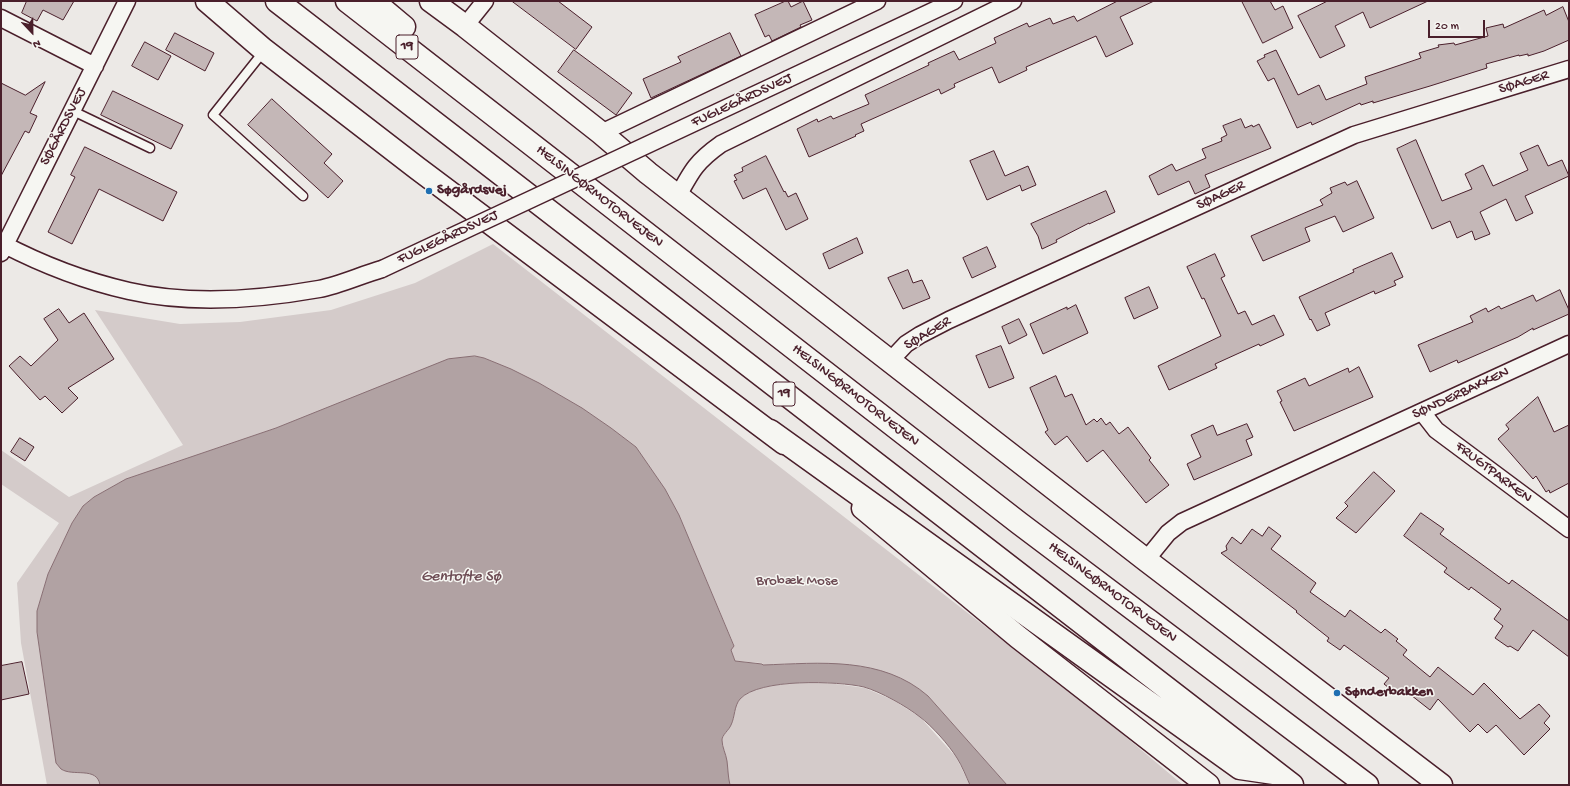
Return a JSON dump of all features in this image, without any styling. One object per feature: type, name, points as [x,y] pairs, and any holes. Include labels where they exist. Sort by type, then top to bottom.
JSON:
[{"type":"main road","points":[[207,1],[264,50],[429,177],[770,431],[1240,768],[1283,779]]},
{"type":"main road","name":"19","points":[[277,1],[1283,779]]},
{"type":"main road","name":"HELSINGØRMOTORVEJEN","points":[[348,1],[1019,523],[1367,785]]},
{"type":"main road","points":[[373,1],[458,72],[467,93]]},
{"type":"main road","points":[[431,1],[466,26],[601,133],[648,173],[1146,560],[1441,785]]},
{"type":"main road","points":[[770,431],[1018,637],[1208,785]]},
{"type":"street","name":"SØGÅRDSVEJ","points":[[2,247],[96,66],[127,1]]},
{"type":"street","points":[[466,26],[485,1]]},
{"type":"street","name":"FUGLEGÅRDSVEJ","points":[[601,133],[877,1]]},
{"type":"street","name":"FUGLEGÅRDSVEJ","points":[[2,247],[76,276],[129,291],[184,299],[241,299],[320,289],[382,269],[954,1]]},
{"type":"street","name":"FUGLEGÅRDSVEJ","points":[[678,196],[693,169],[705,156],[721,144],[1012,1]]},
{"type":"street","points":[[1,18],[96,66]]},
{"type":"street","name":"SØAGER","points":[[890,361],[906,344],[949,320],[1354,135],[1569,69]]},
{"type":"street","name":"SØNDERBAKKEN","points":[[1146,560],[1168,533],[1182,522],[1569,344]]},
{"type":"street","name":"FRUGTPARKEN","points":[[1422,412],[1436,430],[1569,529]]},
{"type":"lane","points":[[264,50],[213,115],[303,196]]},
{"type":"lane","points":[[73,111],[150,148]]},
{"type":"green space","name":"Brobæk Mose","points":[[493,244],[1108,722],[1183,785],[1007,785],[928,696],[910,683],[891,674],[850,665],[763,665],[762,663],[735,661],[731,650],[734,645],[679,515],[665,489],[636,447],[582,408],[539,383],[511,369],[475,356],[345,401],[276,428],[126,479],[94,497],[83,506],[72,523],[48,574],[37,611],[37,632],[57,763],[67,770],[96,776],[100,785],[47,785],[21,643],[17,583],[59,523],[1,484],[1,450],[69,497],[183,445],[95,310],[180,324],[240,322],[331,310],[415,283]]},
{"type":"green space","points":[[821,682],[865,688],[893,700],[920,717],[956,757],[970,785],[730,785],[722,741],[731,725],[740,699],[756,690],[767,687]]},
{"type":"water","name":"Gentofte Sø","points":[[475,356],[511,369],[539,383],[582,408],[636,447],[665,489],[679,515],[734,646],[731,650],[735,661],[763,665],[828,663],[871,668],[891,674],[910,683],[928,696],[1007,785],[970,785],[950,747],[930,725],[920,717],[908,708],[878,692],[864,687],[836,683],[781,684],[764,687],[750,692],[740,699],[731,725],[723,736],[722,740],[727,761],[730,785],[100,785],[98,779],[90,774],[61,769],[56,763],[37,632],[37,611],[48,574],[72,523],[83,506],[94,497],[126,479],[276,428],[448,359]]},
{"type":"building","points":[[27,1],[74,1],[63,20],[43,10],[37,21],[22,13]]},
{"type":"building","points":[[512,1],[558,1],[592,27],[576,49]]},
{"type":"building","points":[[788,1],[791,7],[803,1],[812,20],[772,41],[769,35],[765,37],[755,15]]},
{"type":"building","points":[[1118,1],[1154,1],[1120,17],[1133,44],[1106,57],[1096,36],[1026,67],[1027,70],[999,83],[992,67],[954,84],[955,87],[941,94],[939,89],[861,124],[864,131],[809,157],[797,129],[817,119],[818,122],[831,116],[833,119],[869,104],[865,95],[929,65],[928,63],[954,51],[959,60],[996,43],[994,38],[1027,23],[1029,27],[1050,18],[1053,24],[1074,16],[1077,21]]},
{"type":"building","points":[[1242,1],[1270,1],[1275,10],[1283,6],[1293,28],[1263,43]]},
{"type":"building","points":[[1328,1],[1428,1],[1370,28],[1363,12],[1335,26],[1345,46],[1320,58],[1298,16]]},
{"type":"building","points":[[1563,7],[1569,22],[1569,40],[1528,56],[1528,54],[1519,55],[1486,64],[1487,68],[1430,86],[1373,103],[1373,101],[1361,105],[1360,103],[1312,125],[1311,122],[1297,128],[1274,78],[1268,81],[1257,61],[1265,57],[1264,55],[1276,50],[1298,95],[1319,85],[1326,100],[1367,84],[1365,77],[1421,58],[1419,53],[1439,47],[1438,45],[1454,43],[1455,45],[1488,36],[1486,28],[1503,24],[1504,28],[1544,10],[1546,15]]},
{"type":"building","points":[[175,33],[214,53],[205,71],[166,50]]},
{"type":"building","points":[[730,33],[741,56],[651,98],[643,79],[681,62],[678,57]]},
{"type":"building","points":[[145,42],[171,56],[158,80],[132,66]]},
{"type":"building","points":[[574,50],[632,93],[616,115],[558,72]]},
{"type":"building","points":[[45,82],[30,113],[37,116],[29,133],[25,131],[1,176],[1,83],[25,95]]},
{"type":"building","points":[[113,91],[183,125],[171,149],[101,115]]},
{"type":"building","points":[[272,99],[332,154],[324,163],[343,181],[328,198],[248,125]]},
{"type":"building","points":[[1241,119],[1245,128],[1252,125],[1253,127],[1259,124],[1271,148],[1205,175],[1210,187],[1195,194],[1189,181],[1158,195],[1149,176],[1172,164],[1176,171],[1206,158],[1202,149],[1222,141],[1221,138],[1227,135],[1223,126]]},
{"type":"building","points":[[1416,140],[1442,201],[1472,189],[1465,174],[1483,165],[1493,186],[1528,170],[1520,153],[1538,145],[1548,166],[1562,160],[1569,176],[1525,196],[1533,213],[1516,221],[1506,199],[1480,212],[1490,234],[1475,240],[1472,231],[1457,238],[1450,221],[1432,229],[1397,149]]},
{"type":"building","points":[[85,147],[177,192],[163,221],[99,189],[72,244],[48,232],[75,177],[71,175]]},
{"type":"building","points":[[994,151],[1005,176],[1028,166],[1036,185],[1022,191],[1020,185],[987,200],[970,161]]},
{"type":"building","points":[[766,156],[784,192],[785,191],[788,197],[796,193],[808,219],[786,230],[766,188],[743,199],[734,181],[737,180],[734,175],[743,171],[742,168]]},
{"type":"building","points":[[1357,181],[1374,218],[1343,232],[1335,216],[1305,228],[1310,241],[1263,261],[1251,236],[1323,205],[1320,200],[1332,193],[1330,188],[1345,182],[1347,185]]},
{"type":"building","points":[[1106,191],[1115,212],[1089,223],[1042,249],[1038,236],[1031,224]]},
{"type":"building","points":[[857,238],[863,253],[829,269],[823,254]]},
{"type":"building","points":[[987,247],[996,267],[972,278],[963,258]]},
{"type":"building","points":[[1392,253],[1403,277],[1394,281],[1396,285],[1375,294],[1374,291],[1325,313],[1330,325],[1317,331],[1299,297],[1354,272],[1353,270]]},
{"type":"building","points":[[1215,254],[1225,276],[1221,278],[1238,314],[1245,311],[1252,325],[1274,315],[1284,335],[1260,346],[1259,344],[1215,364],[1217,368],[1169,390],[1158,366],[1221,336],[1204,298],[1202,299],[1187,267]]},
{"type":"building","points":[[908,270],[913,283],[922,280],[930,298],[903,309],[888,278]]},
{"type":"building","points":[[1149,287],[1158,308],[1134,319],[1125,298]]},
{"type":"building","points":[[1560,290],[1569,310],[1569,314],[1533,330],[1533,328],[1518,337],[1458,363],[1457,360],[1430,372],[1418,345],[1473,322],[1470,316],[1486,308],[1488,312],[1499,306],[1501,309],[1533,295],[1536,301]]},
{"type":"building","points":[[1076,305],[1088,333],[1043,354],[1030,324],[1067,307],[1067,309]]},
{"type":"building","points":[[59,309],[69,323],[84,313],[114,359],[68,388],[78,398],[62,413],[45,396],[40,400],[9,366],[20,356],[31,366],[58,340],[44,319]]},
{"type":"building","points":[[1019,319],[1027,335],[1009,344],[1002,327]]},
{"type":"building","points":[[1001,346],[1014,378],[989,388],[976,356]]},
{"type":"building","points":[[1359,367],[1373,397],[1294,431],[1280,402],[1282,401],[1277,391],[1305,378],[1309,386],[1348,368],[1349,372]]},
{"type":"building","points":[[1056,376],[1065,397],[1072,394],[1086,425],[1094,419],[1097,422],[1101,418],[1106,425],[1110,422],[1119,434],[1128,427],[1151,458],[1149,460],[1169,485],[1146,503],[1103,450],[1087,462],[1067,436],[1055,445],[1045,432],[1048,430],[1030,388]]},
{"type":"building","points":[[1538,397],[1554,432],[1569,425],[1569,483],[1550,493],[1549,490],[1546,492],[1536,476],[1533,479],[1498,439],[1509,429],[1506,425]]},
{"type":"building","points":[[1247,424],[1253,437],[1246,440],[1252,455],[1194,480],[1187,464],[1201,457],[1191,435],[1213,425],[1217,435]]},
{"type":"building","points":[[20,438],[34,447],[25,461],[11,452]]},
{"type":"building","points":[[1374,472],[1395,491],[1356,533],[1336,518],[1348,506],[1345,503]]},
{"type":"building","points":[[1421,513],[1444,529],[1440,534],[1509,584],[1512,580],[1569,621],[1569,657],[1533,630],[1518,651],[1510,646],[1508,647],[1495,638],[1503,626],[1494,619],[1501,609],[1471,587],[1469,590],[1444,572],[1447,568],[1404,536]]},
{"type":"building","points":[[1269,527],[1281,536],[1271,549],[1316,583],[1310,592],[1345,617],[1350,610],[1381,633],[1385,629],[1398,639],[1396,641],[1407,650],[1403,655],[1430,677],[1438,667],[1473,695],[1484,683],[1520,719],[1539,704],[1550,716],[1544,723],[1550,729],[1524,755],[1496,725],[1487,733],[1478,724],[1470,732],[1438,699],[1430,710],[1402,688],[1397,694],[1384,684],[1389,678],[1344,645],[1340,650],[1327,641],[1329,638],[1296,612],[1297,611],[1221,553],[1227,550],[1226,546],[1232,537],[1241,544],[1252,529],[1262,536]]},
{"type":"building","points":[[22,662],[29,694],[1,700],[1,666]]},
{"type":"place","name":"Søgårdsvej","points":[[429,191]]},
{"type":"place","name":"Sønderbakken","points":[[1337,693]]}]
